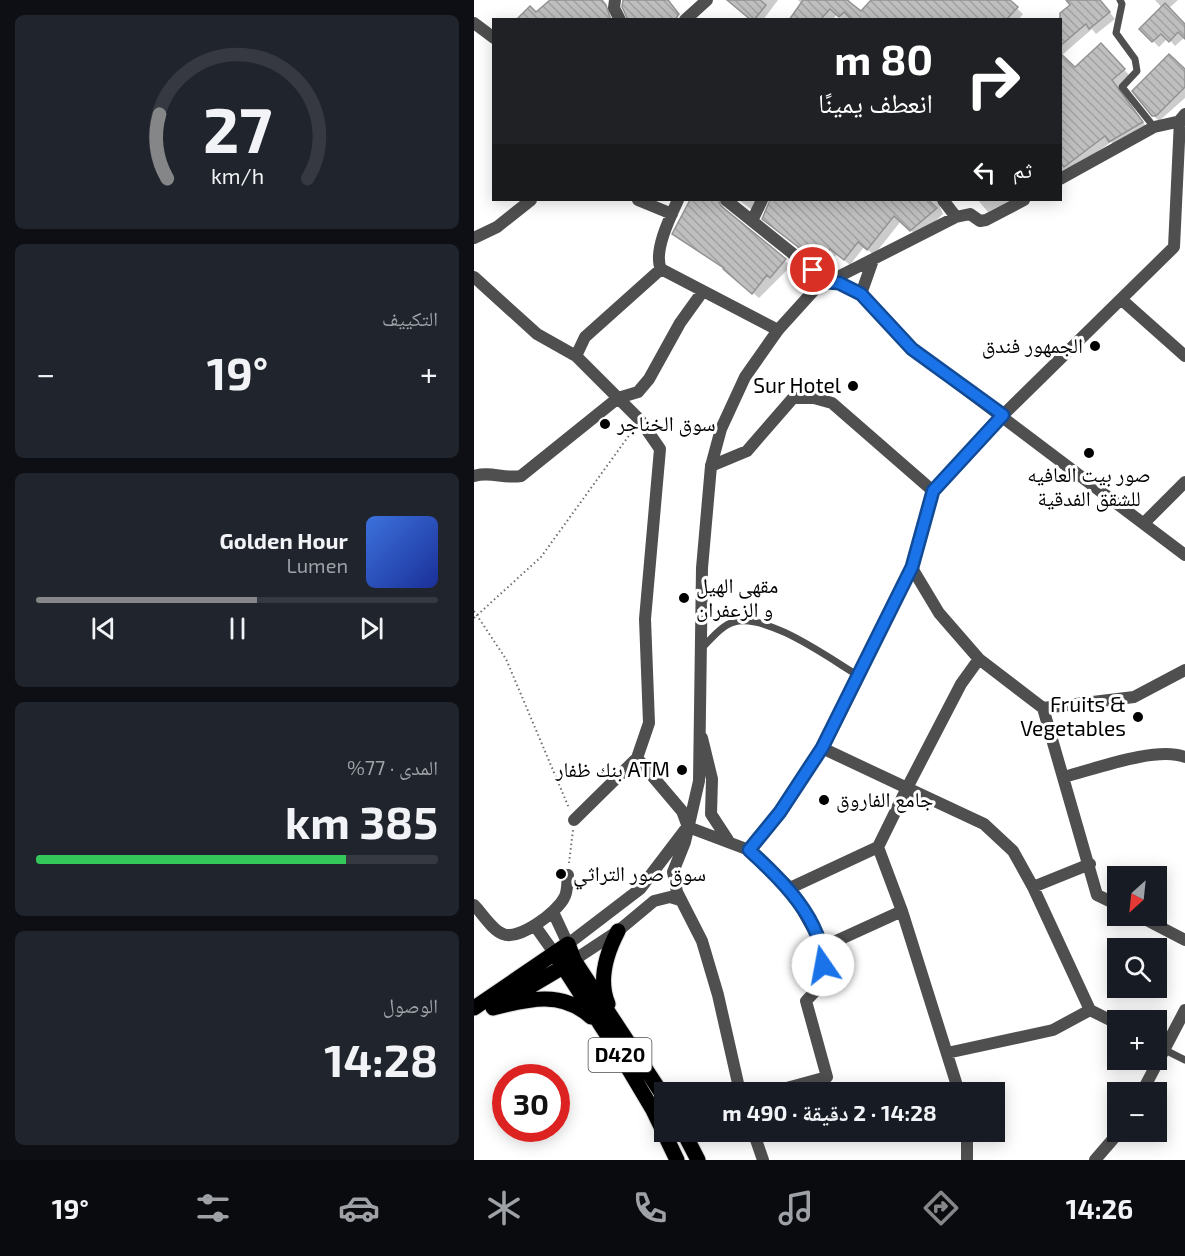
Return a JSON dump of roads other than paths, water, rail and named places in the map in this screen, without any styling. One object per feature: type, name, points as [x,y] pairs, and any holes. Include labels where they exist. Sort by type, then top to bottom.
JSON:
[{"type":"main road","points":[[607,1022],[603,981],[609,951],[618,932]]},
{"type":"main road","name":"D420","points":[[568,945],[565,960],[607,1022],[654,1085]]},
{"type":"main road","points":[[474,1008],[565,960]]},
{"type":"main road","points":[[474,1017],[493,1008],[565,960]]},
{"type":"main road","points":[[493,1008],[535,998],[555,999],[575,1004],[607,1022]]},
{"type":"main road","name":"D420","points":[[607,1022],[677,1160]]},
{"type":"main road","points":[[689,1142],[698,1160]]},
{"type":"street","points":[[615,0],[614,8],[619,18]]},
{"type":"street","points":[[688,18],[707,0]]},
{"type":"street","points":[[474,23],[492,36]]},
{"type":"street","points":[[749,850],[780,812],[822,748],[859,676],[912,567],[933,491],[1003,415],[1174,247],[1183,118],[1154,127],[1062,178]]},
{"type":"street","points":[[474,238],[497,227],[530,201]]},
{"type":"street","points":[[640,201],[672,214]]},
{"type":"street","points":[[678,201],[659,249],[657,261],[661,269],[778,330]]},
{"type":"street","points":[[727,201],[828,282],[839,283],[861,294],[912,349],[1003,415],[1185,555]]},
{"type":"street","points":[[752,221],[762,201]]},
{"type":"street","points":[[944,201],[956,217]]},
{"type":"street","points":[[738,1082],[718,995],[702,941],[680,900],[673,872],[685,842],[697,798],[702,568],[711,466],[721,429],[745,377],[778,330],[817,287],[956,217],[970,214],[980,221],[986,220],[1022,201]]},
{"type":"street","points":[[861,294],[873,260]]},
{"type":"street","points":[[576,356],[585,337],[661,269]]},
{"type":"street","points":[[474,277],[537,334],[576,356],[640,420],[660,449],[645,620],[649,723],[637,758],[574,820]]},
{"type":"street","points":[[474,476],[486,472],[510,478],[521,476],[544,460],[618,398],[638,392],[649,379],[680,323],[703,291]]},
{"type":"street","points":[[1122,300],[1185,356]]},
{"type":"street","points":[[711,466],[747,451],[793,398],[814,398],[832,403],[933,491]]},
{"type":"street","points":[[1144,523],[1185,482]]},
{"type":"street","points":[[912,567],[939,613],[979,659],[1043,708],[1090,864],[1097,895],[1107,900]]},
{"type":"street","points":[[790,888],[879,847],[961,684],[979,659]]},
{"type":"street","points":[[1043,708],[1134,697],[1185,670]]},
{"type":"street","points":[[700,731],[712,779],[711,814],[728,840]]},
{"type":"street","points":[[822,748],[984,824],[1013,851],[1033,887],[1090,1010],[1107,1018]]},
{"type":"street","points":[[1064,777],[1154,755],[1177,754],[1185,757]]},
{"type":"street","points":[[637,758],[682,811],[688,827]]},
{"type":"street","points":[[688,827],[728,840],[749,850],[790,888],[823,947],[823,983],[806,1001],[826,1077],[808,1082]]},
{"type":"street","points":[[553,912],[568,945],[640,889],[688,827]]},
{"type":"street","points":[[879,847],[902,911],[956,1082]]},
{"type":"street","points":[[1033,887],[1090,864]]},
{"type":"street","points":[[474,905],[506,936],[535,926],[553,912],[566,896],[568,875]]},
{"type":"street","points":[[535,926],[565,960],[618,932],[654,901],[670,897],[680,900]]},
{"type":"street","points":[[823,947],[902,911]]},
{"type":"street","points":[[1158,926],[1185,940]]},
{"type":"street","points":[[947,1053],[1053,1030],[1090,1010]]},
{"type":"street","points":[[1167,1038],[1185,1010]]},
{"type":"street","points":[[757,1142],[763,1160]]},
{"type":"street","points":[[967,1142],[967,1160]]},
{"type":"street","points":[[1095,1160],[1111,1142]]},
{"type":"lane","points":[[1120,0],[1122,4],[1116,33],[1135,59],[1137,71],[1122,87],[1154,127]]},
{"type":"lane","points":[[702,648],[732,622],[747,620],[764,624],[784,633],[859,676]]},
{"type":"lane","points":[[1167,1051],[1185,1060]]},
{"type":"place","name":"الجمهور فندق","points":[[1095,346]]},
{"type":"place","name":"Sur Hotel","points":[[853,386]]},
{"type":"place","name":"سوق الخناجر","points":[[605,424]]},
{"type":"place","name":"صور بيت العافيه للشقق الفدقية","points":[[1089,453]]},
{"type":"place","name":"مقهى الهيل و الزعفران","points":[[684,598]]},
{"type":"place","name":"Fruits & Vegetables","points":[[1138,717]]},
{"type":"place","name":"بنك ظفار ATM","points":[[682,770]]},
{"type":"place","name":"جامع الفاروق","points":[[824,800]]},
{"type":"place","name":"سوق صور التراثي","points":[[561,874]]}]
